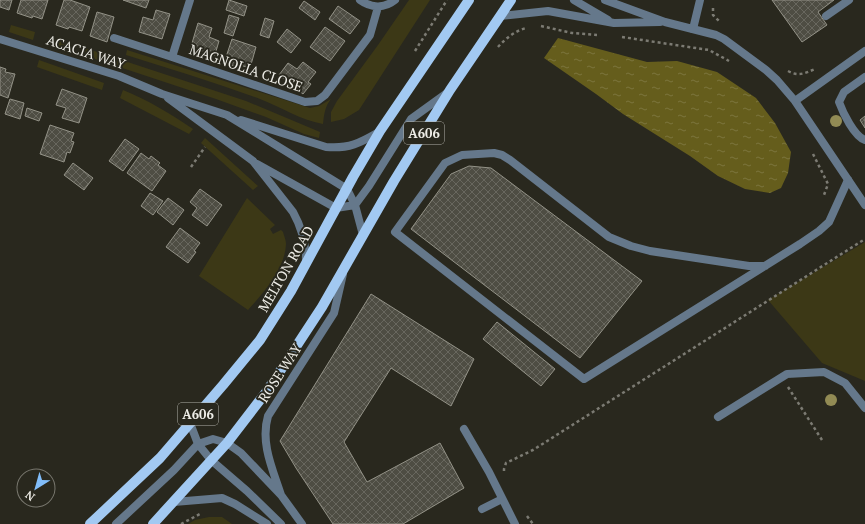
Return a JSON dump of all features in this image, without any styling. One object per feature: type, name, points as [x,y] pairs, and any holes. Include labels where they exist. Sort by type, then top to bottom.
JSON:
[{"type":"main road","name":"MELTON ROAD","points":[[90,524],[160,458],[260,340],[291,291],[346,189],[380,131],[469,0]]},
{"type":"main road","name":"A606","points":[[153,524],[226,443],[267,390],[322,307],[363,235],[450,90],[511,0]]},
{"type":"street","name":"MAGNOLIA CLOSE","points":[[172,57],[190,0]]},
{"type":"street","points":[[360,0],[366,4],[378,7],[389,5],[395,0]]},
{"type":"street","points":[[574,0],[614,23]]},
{"type":"street","points":[[605,0],[665,22],[716,35],[724,39],[777,80],[795,101],[865,205]]},
{"type":"street","points":[[692,29],[700,0]]},
{"type":"street","points":[[826,16],[849,0]]},
{"type":"street","name":"MAGNOLIA CLOSE","points":[[114,38],[305,102],[317,101],[325,95],[370,34],[378,7]]},
{"type":"street","points":[[500,16],[548,11],[614,23],[665,22]]},
{"type":"street","name":"ACACIA WAY","points":[[0,38],[119,76],[162,94]]},
{"type":"street","points":[[795,101],[865,51]]},
{"type":"street","points":[[865,77],[844,92],[839,102],[842,112],[859,138],[865,140]]},
{"type":"street","points":[[162,94],[253,161],[336,208],[355,205],[369,186],[411,119],[450,90]]},
{"type":"street","points":[[162,94],[317,146],[338,148],[351,146],[363,142],[380,131]]},
{"type":"street","points":[[226,115],[346,189],[355,205],[363,235]]},
{"type":"street","points":[[765,266],[749,266],[650,251],[619,242],[609,237],[510,160],[502,155],[494,154],[462,155],[446,163],[395,232],[584,379],[765,266],[820,231],[829,222],[848,180]]},
{"type":"street","points":[[253,161],[293,212],[298,221],[304,241],[306,262]]},
{"type":"street","name":"ROSE WAY","points":[[281,495],[268,454],[265,438],[265,426],[268,416],[334,313],[344,270]]},
{"type":"street","points":[[718,417],[787,374],[824,372],[845,383],[865,408]]},
{"type":"street","points":[[190,423],[198,444],[211,460],[281,524]]},
{"type":"street","points":[[464,429],[489,472],[515,524]]},
{"type":"street","name":"ROSE WAY","points":[[198,444],[212,439],[226,443],[241,453],[281,495],[302,524]]},
{"type":"street","points":[[116,524],[174,470],[198,444]]},
{"type":"street","points":[[174,502],[222,498],[235,504],[267,524]]},
{"type":"street","points":[[482,508],[502,499]]},
{"type":"path","points":[[412,57],[447,0]]},
{"type":"path","points":[[536,25],[572,33],[601,35]]},
{"type":"path","points":[[494,51],[504,40],[518,30],[530,27]]},
{"type":"path","points":[[616,36],[709,50],[733,63]]},
{"type":"path","points":[[786,70],[794,74],[802,74],[816,68]]},
{"type":"path","points":[[191,167],[205,147]]},
{"type":"path","points":[[810,149],[828,184],[824,195]]},
{"type":"path","points":[[505,473],[504,469],[506,463],[533,450],[865,239]]},
{"type":"path","points":[[782,377],[822,440]]},
{"type":"path","points":[[181,524],[201,513]]},
{"type":"shaded area","points":[[409,0],[430,0],[359,110],[344,119],[331,122],[331,112],[337,101]]},
{"type":"shaded area","points":[[11,25],[35,32],[33,40],[9,32]]},
{"type":"shaded area","points":[[49,37],[75,46],[73,52],[47,44]]},
{"type":"shaded area","points":[[82,47],[246,101],[320,132],[319,138],[304,134],[266,117],[216,99],[80,54]]},
{"type":"shaded area","points":[[127,50],[310,108],[319,106],[331,99],[324,114],[323,124],[298,116],[268,102],[243,93],[126,55]]},
{"type":"shaded area","points":[[39,60],[104,83],[102,90],[37,67]]},
{"type":"shaded area","points":[[123,90],[159,108],[193,129],[189,134],[120,98]]},
{"type":"shaded area","points":[[205,138],[258,186],[253,190],[201,143]]},
{"type":"shaded area","points":[[247,198],[275,225],[270,229],[273,234],[281,230],[283,232],[286,244],[282,262],[273,280],[248,310],[199,276]]},
{"type":"shaded area","points":[[865,242],[865,381],[822,363],[768,300]]},
{"type":"shaded area","points":[[209,517],[222,517],[232,524],[188,524],[195,520]]},
{"type":"water","points":[[558,38],[647,62],[677,61],[717,72],[756,98],[775,123],[791,152],[788,173],[781,188],[770,193],[745,189],[718,176],[690,156],[623,114],[544,58]]},
{"type":"building","points":[[0,0],[12,0],[9,10],[0,7]]},
{"type":"building","points":[[21,0],[48,0],[42,19],[33,16],[32,18],[17,13]]},
{"type":"building","points":[[64,0],[70,0],[90,7],[82,31],[56,25]]},
{"type":"building","points":[[123,0],[149,0],[146,8]]},
{"type":"building","points":[[229,0],[247,6],[244,16],[226,10]]},
{"type":"building","points":[[772,0],[834,0],[818,12],[827,25],[802,42]]},
{"type":"building","points":[[304,1],[320,12],[315,20],[299,8]]},
{"type":"building","points":[[338,6],[360,21],[350,34],[329,19]]},
{"type":"building","points":[[156,10],[170,14],[162,39],[139,32],[143,17],[153,20]]},
{"type":"building","points":[[97,12],[114,17],[107,42],[90,36]]},
{"type":"building","points":[[229,15],[239,18],[233,36],[224,33]]},
{"type":"building","points":[[265,18],[274,21],[269,38],[260,35]]},
{"type":"building","points":[[198,23],[212,28],[209,37],[219,41],[214,58],[190,50]]},
{"type":"building","points":[[325,27],[345,41],[330,61],[310,47]]},
{"type":"building","points":[[287,29],[301,40],[291,53],[277,42]]},
{"type":"building","points":[[232,39],[256,47],[250,68],[240,65],[240,68],[224,63]]},
{"type":"building","points":[[303,62],[316,72],[308,82],[311,84],[303,94],[279,75],[288,63],[297,69]]},
{"type":"building","points":[[0,67],[6,69],[5,72],[15,74],[8,98],[0,95]]},
{"type":"building","points":[[62,89],[87,98],[79,123],[62,118],[66,108],[56,105]]},
{"type":"building","points":[[10,99],[24,103],[20,119],[5,114]]},
{"type":"building","points":[[27,108],[42,113],[39,121],[25,116]]},
{"type":"building","points":[[865,116],[865,128],[860,120]]},
{"type":"building","points":[[50,125],[74,133],[71,141],[74,142],[70,153],[67,152],[64,162],[40,154]]},
{"type":"building","points":[[125,139],[139,149],[123,171],[109,161]]},
{"type":"building","points":[[141,153],[149,159],[151,156],[160,163],[158,165],[166,171],[152,191],[127,173]]},
{"type":"building","points":[[73,163],[93,178],[84,190],[64,175]]},
{"type":"building","points":[[469,166],[491,168],[642,281],[580,358],[411,229],[451,174]]},
{"type":"building","points":[[200,189],[222,205],[207,226],[192,215],[197,208],[190,202]]},
{"type":"building","points":[[150,193],[163,201],[153,215],[141,206]]},
{"type":"building","points":[[168,198],[184,210],[173,225],[157,212]]},
{"type":"building","points":[[180,228],[200,243],[194,251],[196,252],[188,263],[166,247]]},
{"type":"building","points":[[371,294],[474,359],[451,406],[391,368],[344,442],[367,482],[440,443],[464,488],[403,524],[333,524],[280,441]]},
{"type":"building","points":[[497,322],[555,369],[541,386],[483,339]]}]
